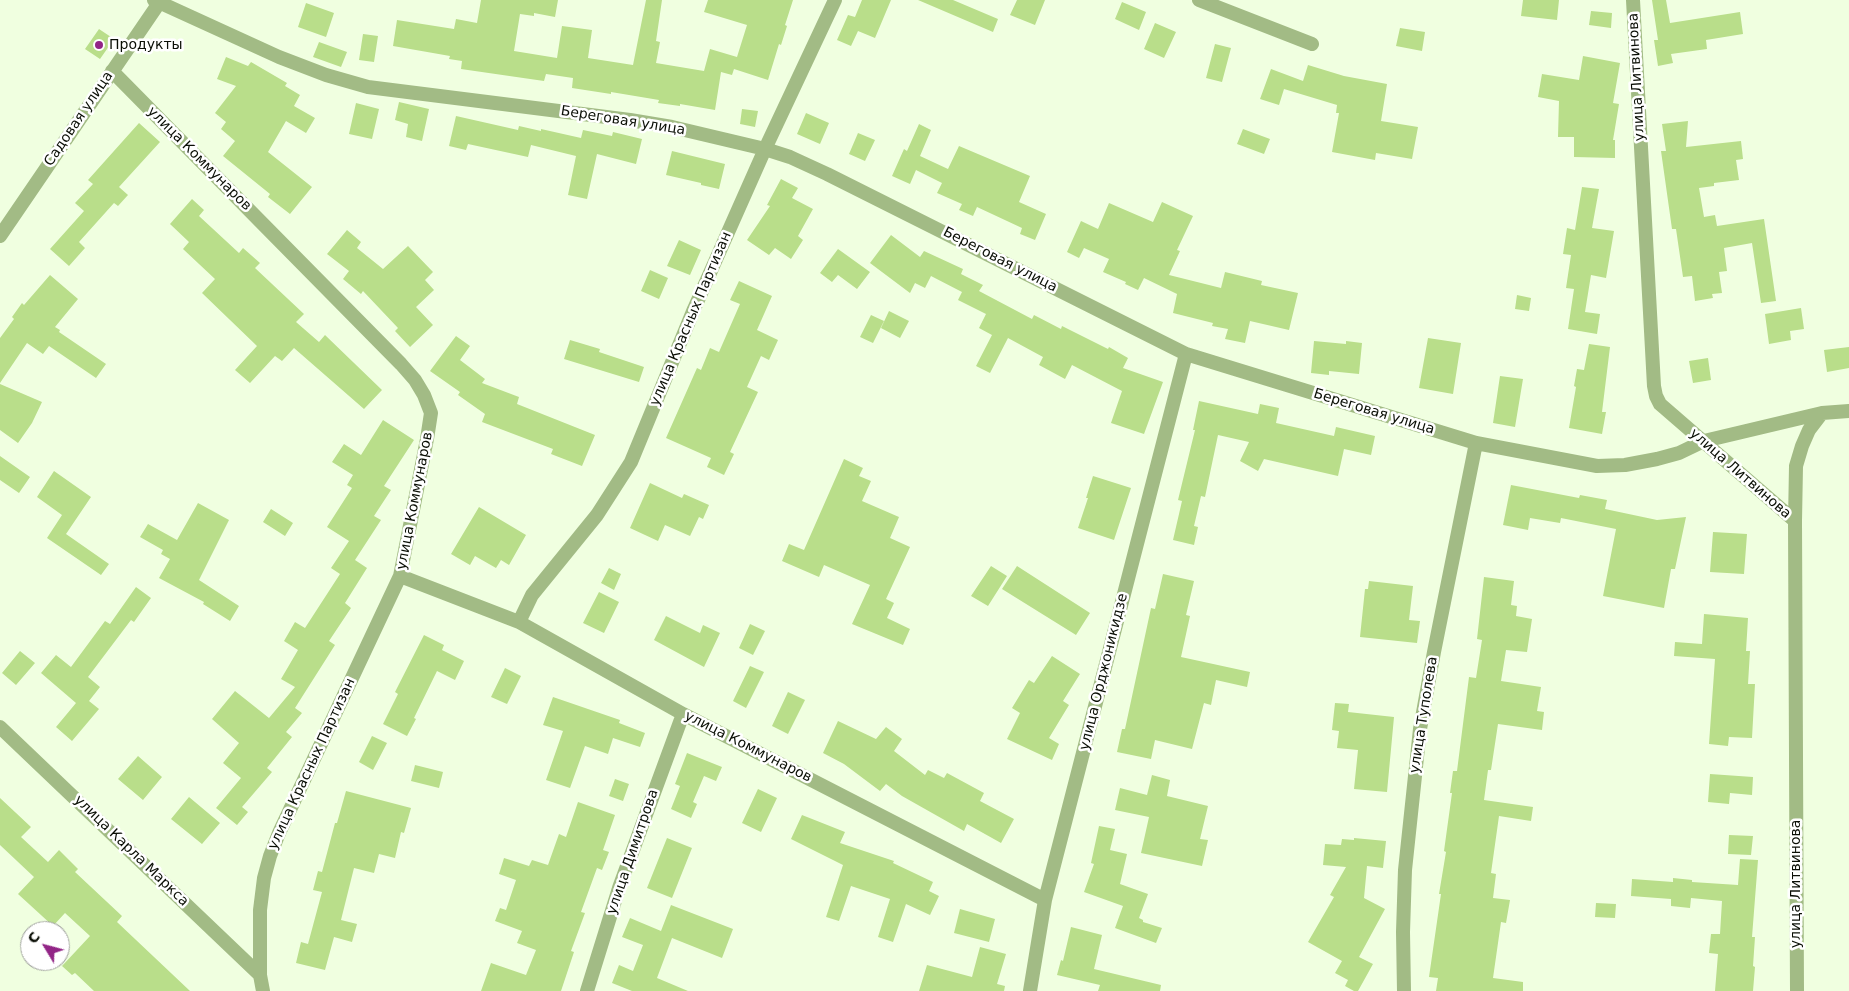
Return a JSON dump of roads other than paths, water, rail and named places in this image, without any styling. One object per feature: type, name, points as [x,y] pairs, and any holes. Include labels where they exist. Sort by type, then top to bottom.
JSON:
[{"type":"street","name":"улица Красных Партизан","points":[[519,622],[538,588],[597,515],[631,462],[694,309],[765,148],[835,0]]},
{"type":"street","points":[[1199,0],[1312,44]]},
{"type":"street","name":"улица Литвинова","points":[[1633,0],[1654,386],[1660,404],[1795,522],[1797,991]]},
{"type":"street","name":"Береговая улица","points":[[157,1],[278,57],[326,75],[368,87],[630,120],[672,127],[765,148],[828,174],[1186,354],[1476,444],[1597,466],[1625,465],[1679,453],[1704,441],[1822,414],[1849,411]]},
{"type":"street","name":"Садовая улица","points":[[0,236],[157,1]]},
{"type":"street","name":"улица Коммунаров","points":[[112,71],[401,364],[415,380],[424,395],[431,413],[400,576],[519,622],[683,714],[1045,900]]},
{"type":"street","name":"улица Орджоникидзе","points":[[1030,991],[1045,900],[1186,354]]},
{"type":"street","points":[[1795,522],[1796,466],[1809,430],[1822,414]]},
{"type":"street","name":"улица Туполева","points":[[1404,991],[1405,870],[1420,729],[1476,444]]},
{"type":"street","name":"улица Красных Партизан","points":[[262,991],[260,975],[260,910],[264,878],[270,856],[279,833],[400,576]]},
{"type":"street","name":"улица Димитрова","points":[[587,991],[619,888],[683,714]]},
{"type":"street","name":"улица Карла Маркса","points":[[0,727],[260,975]]},
{"type":"place","name":"Продукты","points":[[99,45]]}]
